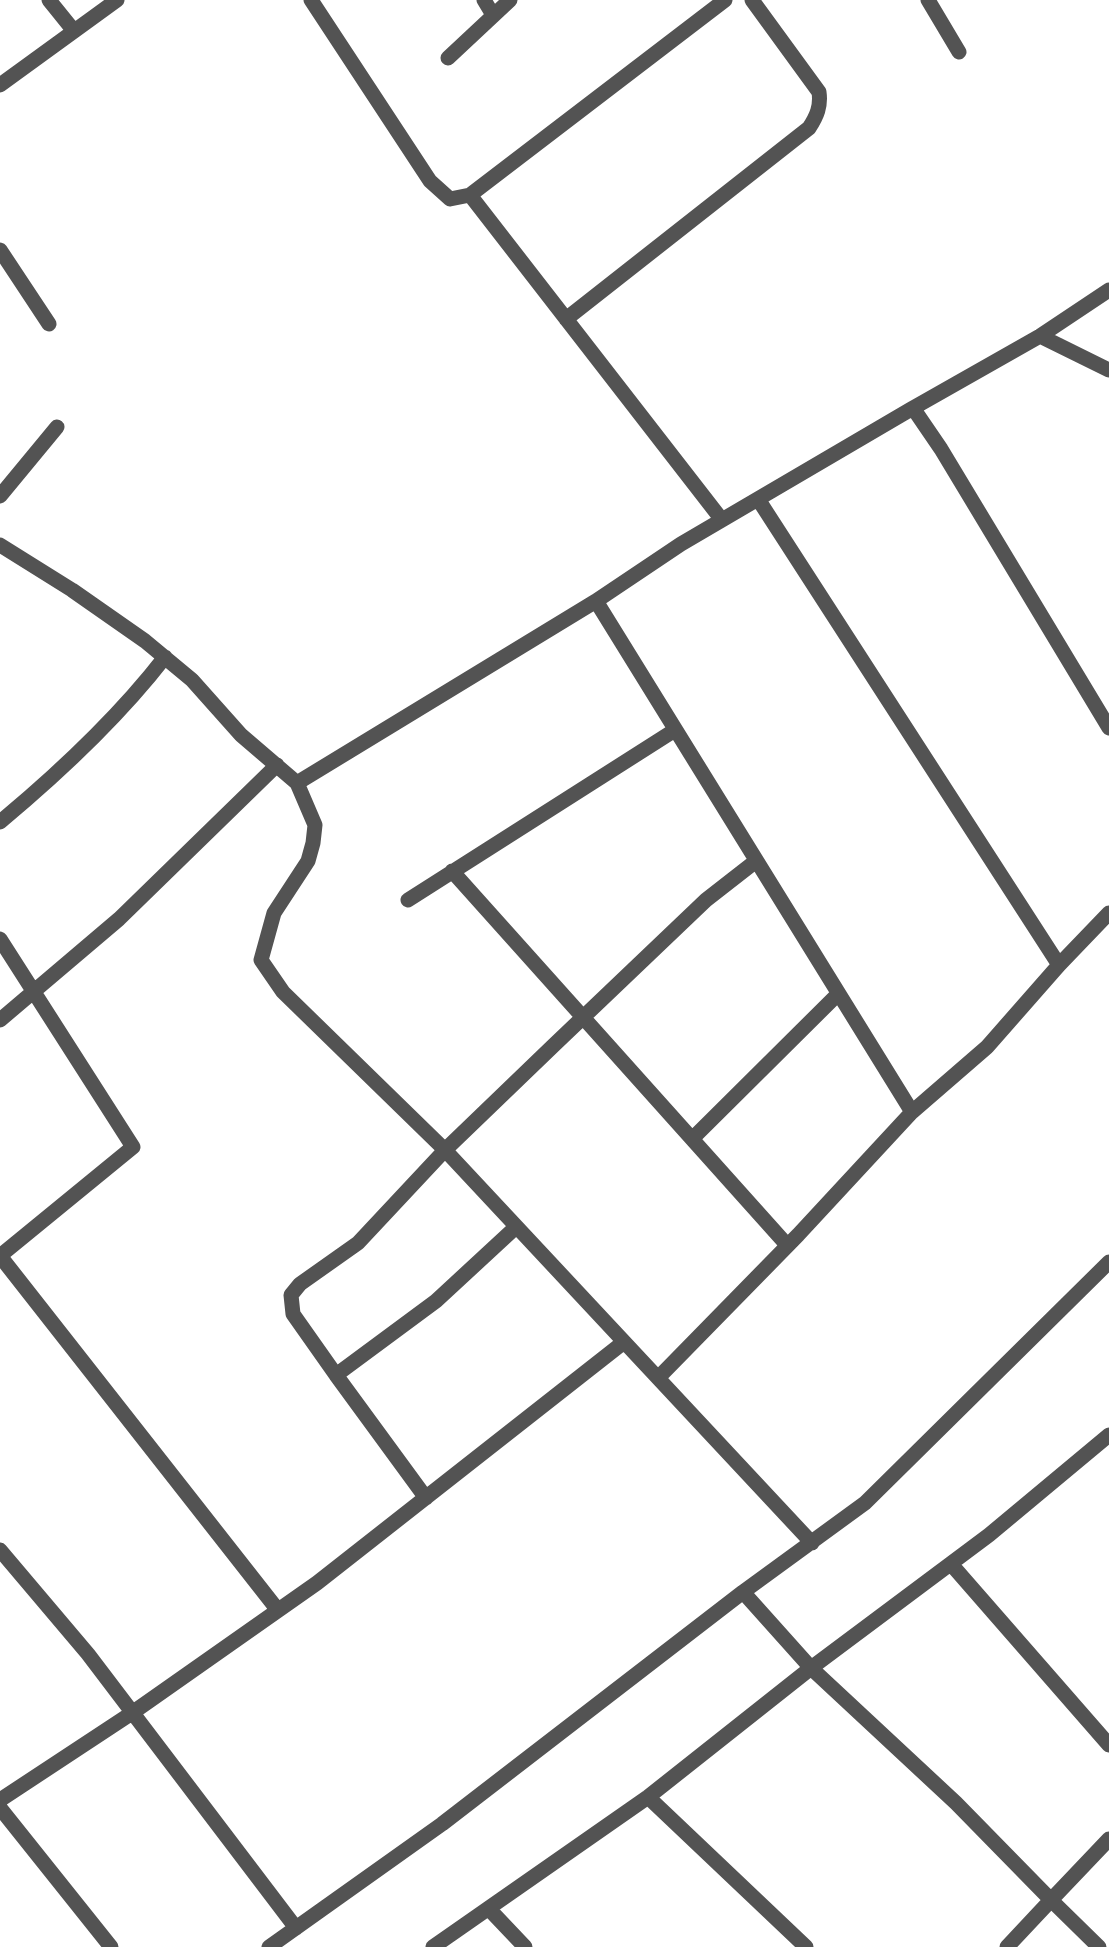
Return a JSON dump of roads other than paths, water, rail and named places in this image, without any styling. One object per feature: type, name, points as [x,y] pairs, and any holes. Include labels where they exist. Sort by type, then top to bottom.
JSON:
[{"type":"street","points":[[50,0],[74,31]]},
{"type":"street","points":[[0,85],[117,0]]},
{"type":"street","points":[[311,0],[430,181],[450,199],[470,195],[725,0]]},
{"type":"street","points":[[484,0],[493,15]]},
{"type":"street","points":[[448,58],[510,0]]},
{"type":"street","points":[[566,320],[809,128],[817,116],[820,102],[819,92],[752,0]]},
{"type":"street","points":[[928,0],[959,52]]},
{"type":"street","points":[[470,195],[722,520]]},
{"type":"street","points":[[0,250],[49,324]]},
{"type":"street","points":[[297,783],[596,601],[722,520],[1040,336],[1109,291]]},
{"type":"street","points":[[1040,336],[1109,370]]},
{"type":"street","points":[[913,408],[941,449],[1109,728]]},
{"type":"street","points":[[0,496],[57,427]]},
{"type":"street","points":[[758,499],[1059,965]]},
{"type":"street","points":[[0,545],[72,590],[165,657],[192,680],[241,735],[297,783],[315,825],[313,843],[308,861],[274,913],[261,960],[283,992],[445,1150],[812,1543]]},
{"type":"street","points":[[596,601],[912,1112]]},
{"type":"street","points":[[0,822],[95,736],[137,693],[165,657]]},
{"type":"street","points":[[408,900],[675,730]]},
{"type":"street","points":[[0,1020],[119,919],[277,765]]},
{"type":"street","points":[[426,1498],[293,1314],[291,1295],[300,1284],[358,1243],[378,1225],[445,1150],[583,1017],[706,900],[756,861]]},
{"type":"street","points":[[452,872],[787,1245]]},
{"type":"street","points":[[658,1378],[912,1112],[987,1047],[1059,965],[1109,913]]},
{"type":"street","points":[[0,939],[133,1147],[0,1256],[277,1609]]},
{"type":"street","points":[[692,1139],[838,993]]},
{"type":"street","points":[[336,1375],[436,1301],[516,1227]]},
{"type":"street","points":[[269,1947],[442,1824],[743,1592],[865,1503],[1109,1262]]},
{"type":"street","points":[[0,1800],[132,1713],[317,1582],[624,1342]]},
{"type":"street","points":[[433,1947],[648,1797],[811,1668],[989,1536],[1106,1442]]},
{"type":"street","points":[[0,1550],[88,1654],[296,1928]]},
{"type":"street","points":[[951,1564],[1109,1745]]},
{"type":"street","points":[[743,1592],[811,1668],[956,1803],[1099,1947]]},
{"type":"street","points":[[648,1797],[806,1947]]},
{"type":"street","points":[[0,1808],[111,1947]]},
{"type":"street","points":[[1007,1947],[1109,1839]]},
{"type":"street","points":[[489,1909],[525,1947]]}]
